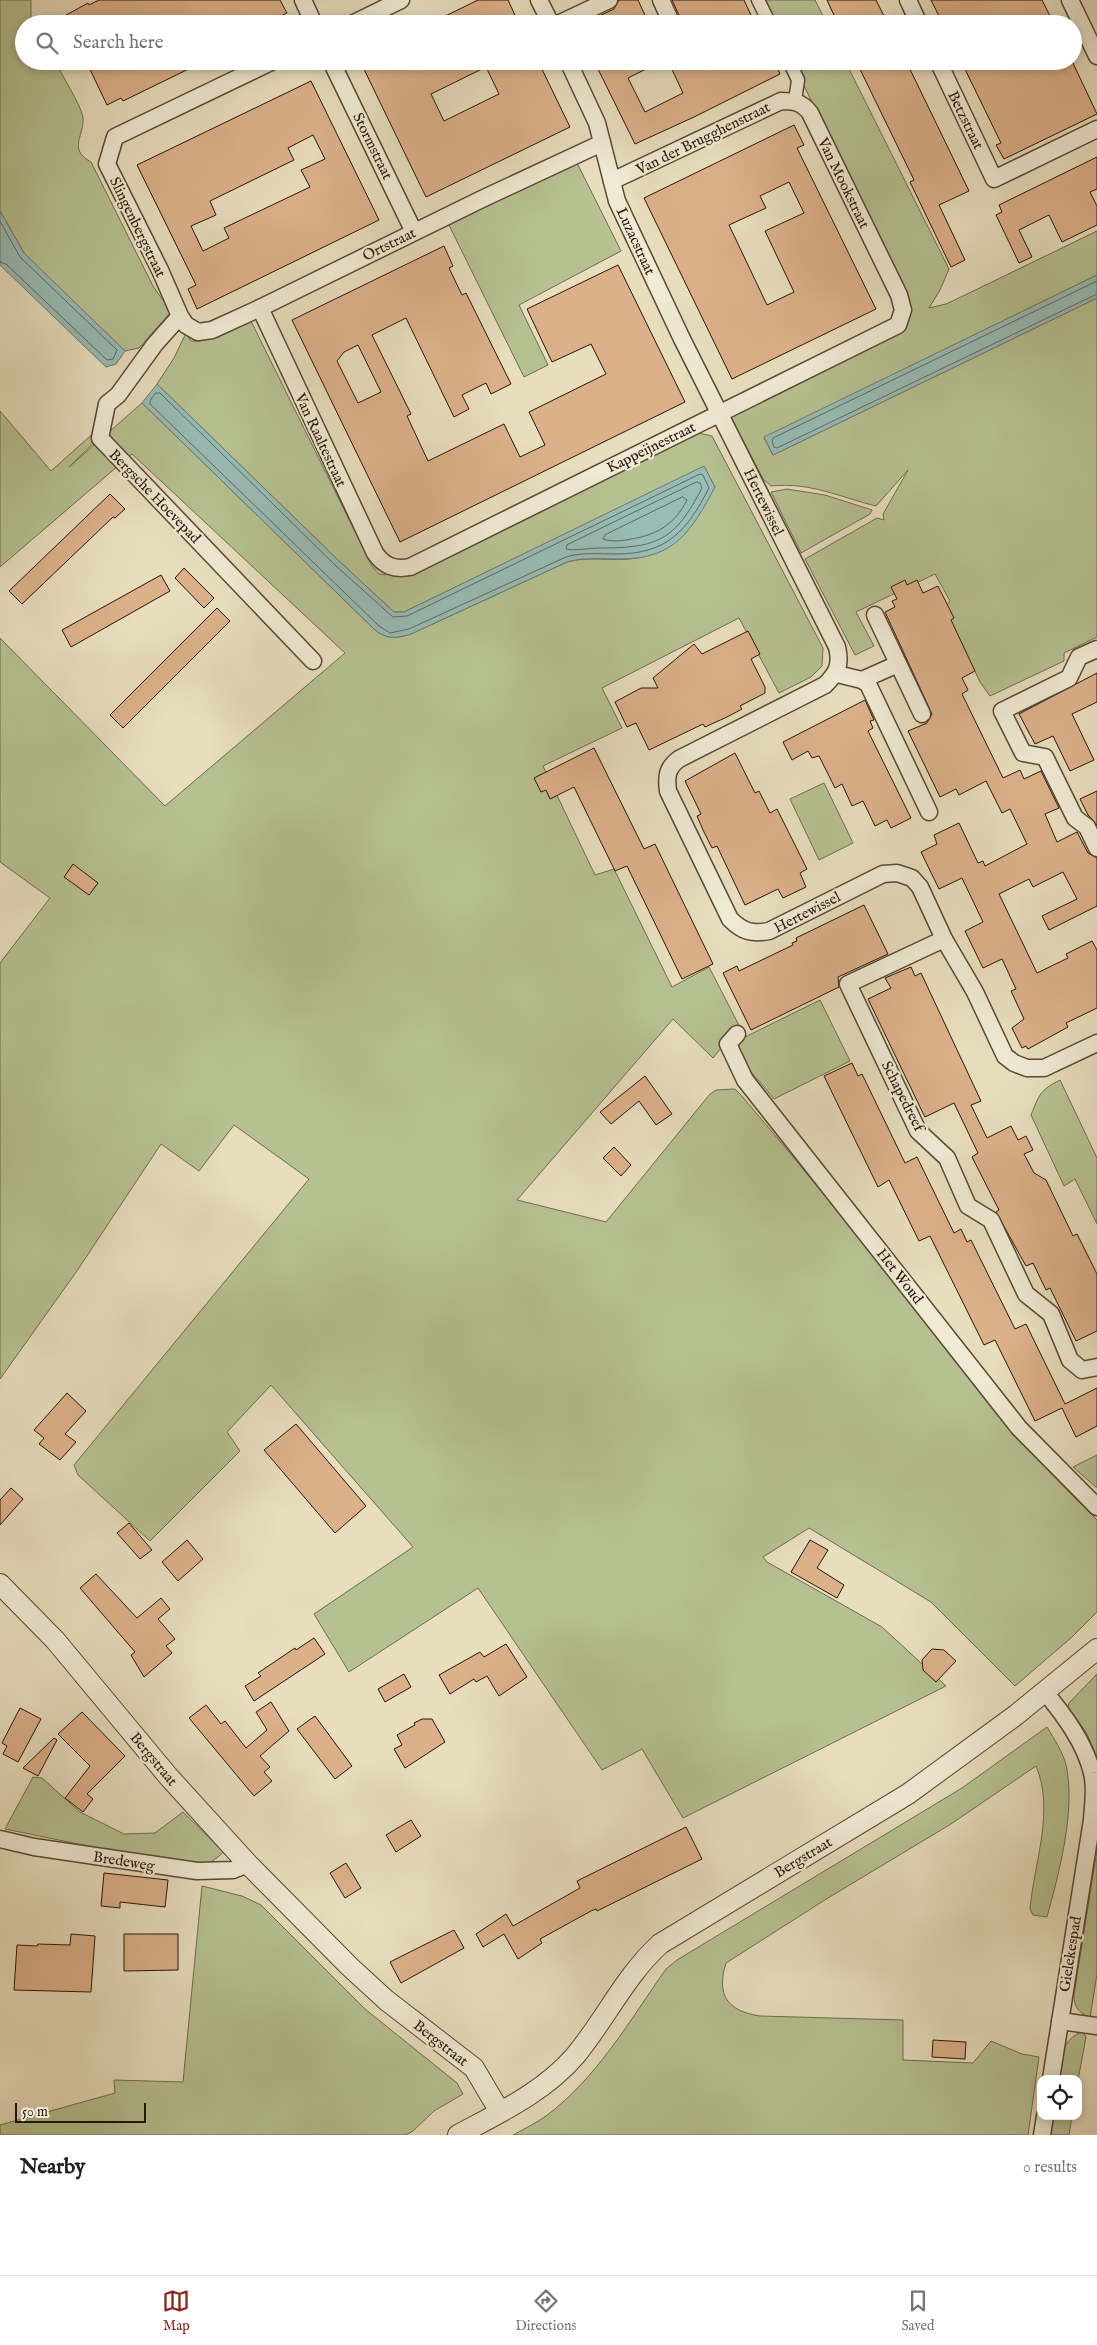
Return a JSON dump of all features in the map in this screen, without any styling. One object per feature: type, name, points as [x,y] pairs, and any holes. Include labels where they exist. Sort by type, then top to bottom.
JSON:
[{"type":"street","points":[[303,0],[310,15]]},
{"type":"street","points":[[370,15],[401,0]]},
{"type":"street","points":[[539,0],[546,15]]},
{"type":"street","points":[[577,15],[609,0]]},
{"type":"street","points":[[661,0],[668,15]]},
{"type":"street","points":[[758,0],[766,15]]},
{"type":"street","points":[[908,0],[915,15]]},
{"type":"street","points":[[1070,0],[1077,15]]},
{"type":"street","points":[[1082,25],[1097,56]]},
{"type":"street","name":"Slingenbergstraat","points":[[180,316],[160,270],[107,164],[115,137],[254,70]]},
{"type":"street","name":"Stormstraat","points":[[336,70],[414,232]]},
{"type":"street","name":"Luzacstraat","points":[[572,70],[596,122],[621,210],[682,339],[720,413]]},
{"type":"street","points":[[793,70],[798,80],[795,101]]},
{"type":"street","name":"Betzstraat","points":[[942,70],[994,179],[1097,130]]},
{"type":"street","name":"Van der Brugghenstraat","points":[[612,181],[781,101],[795,101]]},
{"type":"street","name":"Van Mookstraat","points":[[795,101],[804,106],[810,113],[899,295],[903,310]]},
{"type":"street","name":"Ortstraat","points":[[180,316],[186,325],[198,332],[212,330],[602,144]]},
{"type":"street","name":"Van Raaltestraat","points":[[260,308],[374,554],[381,562],[389,566]]},
{"type":"street","name":"Kappeijnestraat","points":[[389,566],[399,569],[410,566],[898,326],[903,310]]},
{"type":"street","name":"Bergsche Hoevepad","points":[[180,316],[155,344],[118,395],[107,404],[100,438],[314,661]]},
{"type":"street","name":"Hertewissel","points":[[720,413],[837,647],[840,660],[837,674],[825,685],[679,759],[670,766],[666,777],[668,791],[730,920],[740,929],[754,934],[769,931],[883,874],[892,873],[912,878],[920,886],[944,939],[975,992],[1005,1056],[1014,1063],[1027,1068],[1044,1068],[1097,1043]]},
{"type":"street","points":[[875,615],[922,714]]},
{"type":"street","points":[[1097,649],[1079,657],[1069,678],[1002,711],[1023,753],[1045,757],[1076,818],[1087,827],[1097,848]]},
{"type":"street","points":[[862,680],[898,664]]},
{"type":"street","points":[[837,674],[862,680],[868,684],[929,812]]},
{"type":"street","name":"Schapedreef","points":[[944,939],[848,984],[918,1131],[947,1158],[968,1206],[990,1220],[1026,1294],[1051,1314],[1070,1360],[1082,1370],[1097,1367]]},
{"type":"street","name":"Het Woud","points":[[737,1034],[728,1044],[744,1080],[1018,1428],[1097,1507]]},
{"type":"street","name":"Bergstraat","points":[[0,1584],[55,1640],[168,1776],[248,1864],[349,1966],[380,1994],[474,2068],[500,2112],[544,2086],[575,2056],[641,1961],[660,1944],[908,1794],[1044,1692]]},
{"type":"street","points":[[1044,1692],[1097,1649]]},
{"type":"street","name":"Gielekespad","points":[[1044,1692],[1059,1709],[1086,1754],[1092,1774],[1094,1794],[1092,1820],[1053,2075]]},
{"type":"street","name":"Bredeweg","points":[[0,1838],[34,1847],[197,1871],[233,1870],[248,1864]]},
{"type":"street","points":[[1060,2021],[1097,2026]]},
{"type":"street","points":[[458,2135],[500,2112]]},
{"type":"street","points":[[1042,2135],[1044,2120]]},
{"type":"green space","points":[[0,0],[31,0],[31,15],[15,15],[15,70],[60,70],[75,97],[83,117],[78,147],[80,152],[91,162],[153,286],[171,312],[139,348],[125,351],[30,260],[0,211]]},
{"type":"green space","points":[[762,0],[815,0],[822,15],[770,15]]},
{"type":"green space","points":[[796,70],[850,70],[949,269],[940,290],[929,308],[946,304],[1097,231],[1097,275],[764,438],[773,455],[1097,298],[1097,637],[1064,653],[1064,661],[990,696],[980,682],[944,608],[950,601],[935,574],[856,612],[874,646],[855,655],[805,559],[877,518],[884,520],[883,514],[908,470],[876,506],[812,488],[785,485],[771,486],[763,479],[729,414],[892,334],[906,296]]},
{"type":"green space","points":[[572,159],[578,165],[621,251],[519,305],[548,365],[524,377],[447,221]]},
{"type":"green space","points":[[249,317],[372,566],[379,574],[398,575],[694,432],[712,436],[823,648],[822,666],[811,677],[779,693],[739,618],[602,688],[622,728],[543,766],[595,875],[614,869],[672,987],[709,967],[745,1037],[820,1000],[850,1061],[774,1099],[726,1042],[713,1058],[673,1019],[517,1200],[606,1222],[710,1094],[716,1090],[735,1089],[813,1181],[1011,1426],[1097,1520],[1097,1612],[1072,1637],[1015,1686],[931,1602],[809,1528],[763,1557],[767,1562],[882,1627],[946,1686],[683,1818],[642,1749],[602,1770],[478,1588],[349,1672],[314,1614],[413,1547],[271,1385],[227,1432],[240,1451],[150,1541],[78,1475],[74,1465],[309,1179],[234,1125],[199,1171],[161,1144],[79,1268],[0,1379],[0,963],[50,898],[0,862],[0,638],[165,806],[345,653],[132,454],[0,567],[0,411],[51,471],[98,429],[106,431],[69,467],[142,403],[375,630],[393,637],[411,634],[567,562],[587,559],[628,559],[647,555],[670,535],[715,487],[704,467],[404,612],[394,612],[157,384],[174,358],[186,333],[191,341],[200,341]]},
{"type":"green space","points":[[787,489],[825,495],[872,510],[870,514],[801,553],[771,492]]},
{"type":"green space","points":[[824,783],[853,843],[819,860],[790,799]]},
{"type":"green space","points":[[1060,1080],[1097,1158],[1097,1224],[1075,1179],[1064,1186],[1031,1115],[1036,1102],[1044,1090]]},
{"type":"green space","points":[[1097,1455],[1097,1488],[1073,1467]]},
{"type":"green space","points":[[1097,1674],[1097,1757],[1086,1732],[1068,1707],[1069,1703]]},
{"type":"green space","points":[[1047,1727],[1065,1760],[1069,1783],[1069,1802],[1065,1841],[1047,1917],[1033,1915],[1030,1909],[1044,1818],[1044,1800],[1036,1766],[951,1824],[828,1898],[726,1963],[722,1984],[727,2000],[739,2010],[749,2014],[760,2016],[903,2020],[903,2060],[973,2063],[991,2041],[1022,2054],[1039,2057],[1028,2135],[513,2135],[546,2116],[581,2084],[612,2047],[666,1969],[677,1960],[962,1788]]},
{"type":"green space","points":[[33,1777],[42,1778],[80,1812],[124,1834],[155,1833],[183,1812],[224,1852],[209,1864],[132,1855],[5,1829]]},
{"type":"green space","points":[[1097,1850],[1097,1974],[1090,2018],[1078,2009],[1074,1995]]},
{"type":"green space","points":[[202,1886],[242,1896],[261,1905],[365,2009],[457,2083],[463,2094],[434,2111],[413,2131],[406,2135],[0,2135],[0,2125],[115,2093],[114,2080],[183,2082]]},
{"type":"green space","points":[[1083,2031],[1086,2037],[1079,2075],[1059,2075],[1063,2050],[1075,2035]]},
{"type":"green space","points":[[1051,2120],[1071,2120],[1069,2135],[1049,2135]]},
{"type":"water","points":[[0,211],[24,253],[125,351],[116,364],[106,367],[0,265]]},
{"type":"water","points":[[1097,275],[1097,298],[773,455],[764,437]]},
{"type":"water","points":[[157,384],[394,612],[404,612],[704,466],[715,487],[689,529],[668,548],[655,554],[640,558],[573,560],[411,634],[388,637],[375,630],[142,403]]},
{"type":"building","points":[[99,0],[280,0],[287,13],[283,15],[66,15],[88,3],[89,5]]},
{"type":"building","points":[[478,0],[508,0],[515,15],[447,15]]},
{"type":"building","points":[[619,0],[638,0],[645,15],[601,15],[614,9]]},
{"type":"building","points":[[672,0],[744,0],[751,15],[679,15]]},
{"type":"building","points":[[827,0],[876,0],[884,15],[834,15]]},
{"type":"building","points":[[931,0],[1042,0],[1050,15],[938,15]]},
{"type":"building","points":[[90,70],[187,70],[123,101],[121,98],[107,105]]},
{"type":"building","points":[[364,70],[480,70],[431,94],[444,121],[499,94],[487,70],[542,70],[570,127],[426,197]]},
{"type":"building","points":[[598,70],[644,70],[628,78],[645,112],[683,93],[672,70],[778,70],[780,74],[635,144]]},
{"type":"building","points":[[860,70],[910,70],[969,191],[939,205],[965,260],[951,267],[910,182],[914,180]]},
{"type":"building","points":[[965,70],[1076,70],[1097,114],[1004,159],[996,145],[1001,143]]},
{"type":"building","points":[[311,81],[379,220],[197,309],[188,289],[196,285],[137,165]],"holes":[[[313,135],[325,159],[301,170],[310,187],[224,228],[229,238],[203,251],[191,226],[216,215],[210,201],[294,160],[288,148]]]},
{"type":"building","points":[[794,125],[804,145],[797,148],[876,309],[732,379],[644,198]],"holes":[[[789,182],[804,213],[765,231],[794,292],[767,305],[729,225],[766,208],[760,196]]]},
{"type":"building","points":[[1097,157],[1097,189],[1090,192],[1097,206],[1097,225],[1062,242],[1049,215],[1019,230],[1032,257],[1019,263],[996,215],[1002,212],[999,205]]},
{"type":"building","points":[[444,246],[453,266],[449,268],[462,295],[466,293],[511,384],[491,394],[486,383],[462,395],[469,409],[454,417],[406,318],[372,335],[411,414],[407,416],[428,461],[504,424],[520,457],[545,445],[529,412],[606,374],[591,344],[552,362],[527,309],[618,265],[685,402],[400,542],[292,320]],"holes":[[[358,345],[381,392],[358,403],[337,361],[344,352]]]},
{"type":"building","points":[[110,494],[125,509],[115,518],[113,517],[22,604],[9,591]]},
{"type":"building","points":[[184,568],[214,598],[204,608],[175,578]]},
{"type":"building","points":[[161,575],[170,591],[71,647],[62,630]]},
{"type":"building","points":[[905,580],[907,585],[917,580],[923,593],[938,586],[954,618],[951,620],[975,671],[962,678],[968,690],[962,694],[1003,778],[1020,770],[1024,779],[1041,771],[1059,808],[1045,814],[1057,842],[1077,832],[1088,853],[1097,858],[1097,906],[1049,930],[1042,916],[1077,899],[1063,872],[1033,887],[1029,879],[999,894],[1037,973],[1068,958],[1066,954],[1092,941],[1097,950],[1097,1008],[1066,1023],[1068,1027],[1028,1049],[1026,1046],[1022,1048],[1012,1028],[1024,1019],[1011,991],[1016,989],[1002,959],[983,968],[965,931],[983,922],[962,878],[939,889],[921,852],[937,844],[934,835],[959,823],[978,863],[983,861],[985,866],[1027,844],[1010,809],[1002,813],[986,781],[959,795],[956,789],[940,797],[908,731],[927,723],[932,714],[885,612],[895,607],[892,601],[897,599],[891,587]]},
{"type":"building","points":[[217,608],[230,621],[123,728],[110,715]]},
{"type":"building","points":[[748,631],[760,654],[751,659],[765,687],[765,693],[740,706],[742,709],[727,717],[705,727],[703,724],[649,750],[636,723],[627,727],[615,702],[641,688],[658,688],[653,678],[694,644],[702,654]]},
{"type":"building","points":[[1097,673],[1097,702],[1072,714],[1094,760],[1070,771],[1053,736],[1035,744],[1019,714]]},
{"type":"building","points":[[865,700],[874,720],[870,721],[873,728],[868,731],[911,818],[891,828],[887,820],[875,826],[863,801],[852,806],[842,784],[835,788],[819,756],[812,758],[808,751],[792,760],[783,742]]},
{"type":"building","points":[[594,748],[644,849],[655,844],[713,964],[682,979],[627,866],[615,871],[574,787],[550,799],[546,790],[541,792],[534,778]]},
{"type":"building","points":[[735,753],[755,793],[759,791],[770,813],[777,809],[807,869],[800,873],[806,887],[783,898],[778,889],[745,905],[717,846],[712,848],[703,830],[697,816],[701,814],[685,781]]},
{"type":"building","points":[[1097,791],[1097,825],[1088,815],[1080,799]]},
{"type":"building","points":[[73,864],[98,883],[89,895],[64,877]]},
{"type":"building","points":[[864,905],[888,954],[838,977],[839,987],[751,1030],[723,973],[737,966],[739,971],[793,945],[792,943],[797,941],[796,938]]},
{"type":"building","points":[[911,967],[915,976],[921,973],[981,1101],[971,1105],[987,1138],[1011,1126],[1018,1140],[1026,1136],[1033,1150],[1024,1154],[1034,1173],[1046,1180],[1073,1236],[1077,1234],[1097,1274],[1097,1331],[1076,1341],[1050,1288],[1046,1290],[1033,1263],[1026,1266],[996,1212],[999,1210],[972,1157],[978,1153],[954,1103],[925,1117],[868,999],[891,988],[885,978]]},
{"type":"building","points":[[852,1063],[858,1076],[862,1074],[905,1163],[917,1157],[954,1233],[961,1229],[967,1242],[971,1240],[1015,1329],[1026,1324],[1065,1404],[1097,1388],[1097,1426],[1076,1437],[1062,1408],[1035,1421],[995,1340],[984,1345],[930,1236],[919,1241],[889,1180],[878,1187],[824,1076]]},
{"type":"building","points":[[645,1076],[672,1114],[656,1125],[639,1101],[611,1124],[600,1112]]},
{"type":"building","points":[[614,1147],[631,1165],[621,1176],[603,1158]]},
{"type":"building","points":[[67,1393],[86,1411],[65,1434],[76,1442],[60,1460],[39,1444],[44,1438],[34,1430]]},
{"type":"building","points":[[296,1424],[366,1506],[335,1533],[264,1450]]},
{"type":"building","points":[[11,1488],[23,1499],[0,1525],[0,1500]]},
{"type":"building","points":[[129,1523],[152,1550],[140,1559],[117,1533]]},
{"type":"building","points":[[187,1540],[203,1559],[178,1581],[162,1562]]},
{"type":"building","points":[[810,1540],[828,1550],[817,1568],[844,1585],[837,1598],[791,1572]]},
{"type":"building","points":[[96,1574],[137,1618],[161,1598],[170,1609],[158,1619],[175,1639],[166,1646],[172,1653],[144,1677],[131,1655],[135,1652],[80,1588]]},
{"type":"building","points":[[314,1638],[325,1654],[254,1701],[245,1686],[261,1676],[258,1673],[295,1648],[296,1650]]},
{"type":"building","points":[[506,1644],[527,1677],[499,1696],[487,1676],[476,1682],[474,1679],[450,1694],[439,1675],[480,1652],[484,1657]]},
{"type":"building","points":[[932,1649],[944,1650],[956,1661],[936,1682],[923,1670],[922,1660]]},
{"type":"building","points":[[404,1674],[411,1687],[385,1702],[378,1689]]},
{"type":"building","points":[[271,1702],[289,1731],[260,1756],[270,1767],[264,1772],[272,1781],[254,1796],[189,1718],[206,1705],[221,1724],[225,1721],[246,1748],[267,1730],[256,1712]]},
{"type":"building","points":[[20,1708],[41,1719],[18,1762],[3,1754],[7,1746],[2,1743]]},
{"type":"building","points":[[82,1712],[125,1756],[87,1794],[93,1799],[83,1812],[65,1798],[90,1766],[58,1734]]},
{"type":"building","points":[[315,1716],[352,1766],[335,1779],[297,1729]]},
{"type":"building","points":[[422,1719],[432,1719],[445,1742],[405,1768],[394,1749],[402,1745],[397,1735]]},
{"type":"building","points":[[54,1738],[57,1740],[38,1776],[23,1768]]},
{"type":"building","points":[[411,1820],[421,1836],[396,1852],[386,1835]]},
{"type":"building","points":[[686,1827],[702,1859],[597,1911],[596,1909],[591,1911],[540,1939],[542,1943],[518,1959],[504,1934],[483,1947],[476,1934],[506,1914],[513,1926],[580,1888],[577,1881]]},
{"type":"building","points":[[346,1863],[361,1888],[345,1898],[330,1873]]},
{"type":"building","points":[[104,1873],[168,1880],[165,1907],[120,1902],[120,1908],[101,1906]]},
{"type":"building","points":[[454,1930],[464,1948],[401,1983],[390,1962]]},
{"type":"building","points":[[71,1934],[95,1936],[91,1992],[14,1990],[17,1945],[70,1945]]},
{"type":"building","points":[[124,1934],[178,1934],[178,1970],[124,1971]]},
{"type":"building","points":[[933,2040],[966,2042],[965,2059],[932,2057]]}]
